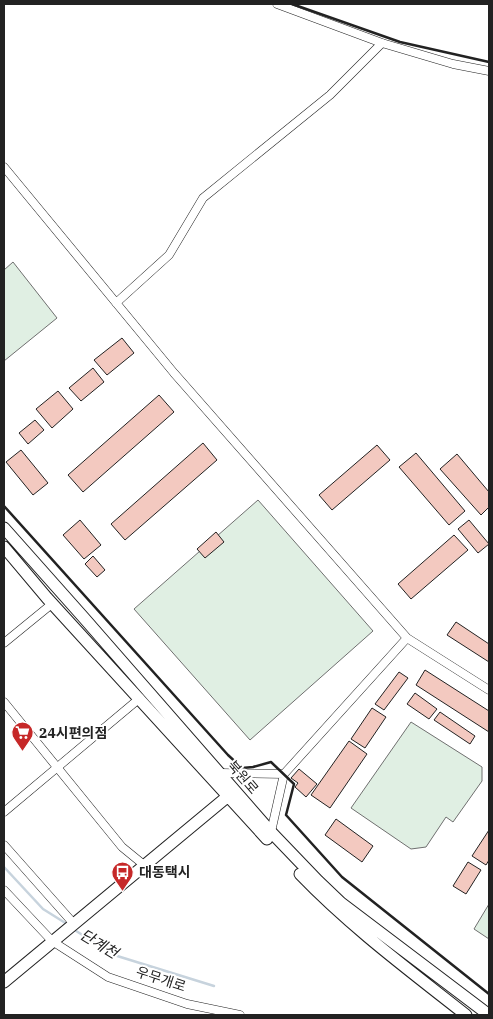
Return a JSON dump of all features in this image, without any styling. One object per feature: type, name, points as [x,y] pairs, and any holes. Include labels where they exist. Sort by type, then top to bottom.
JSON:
[{"type":"street","points":[[277,4],[382,44],[453,64],[489,71]]},
{"type":"street","points":[[116,303],[170,256],[203,198],[330,94],[382,44]]},
{"type":"street","points":[[4,167],[174,373],[407,638],[489,690]]},
{"type":"street","name":"북원로","points":[[4,528],[220,773],[231,793],[280,852],[334,908],[378,946],[466,1015]]},
{"type":"street","name":"북원로","points":[[4,547],[140,698],[231,793],[341,903],[489,1015]]},
{"type":"street","points":[[4,643],[53,603]]},
{"type":"street","points":[[271,832],[284,774],[407,638]]},
{"type":"street","points":[[4,812],[140,698]]},
{"type":"street","points":[[4,702],[122,847],[144,866]]},
{"type":"street","points":[[220,773],[284,774]]},
{"type":"street","points":[[4,982],[231,793]]},
{"type":"street","points":[[4,845],[74,924]]},
{"type":"street","name":"우무개로","points":[[4,890],[54,940],[108,977],[187,1004],[240,1015]]},
{"type":"green space","points":[[13,262],[57,318],[4,361],[4,270]]},
{"type":"green space","points":[[258,500],[373,631],[250,740],[134,609]]},
{"type":"green space","points":[[411,722],[482,767],[482,781],[453,822],[446,817],[426,847],[411,849],[351,808]]},
{"type":"green space","points":[[489,904],[489,939],[474,929]]},
{"type":"building","points":[[122,338],[134,353],[107,375],[94,360]]},
{"type":"building","points":[[93,368],[104,382],[81,401],[69,388]]},
{"type":"building","points":[[58,391],[73,409],[52,428],[36,409]]},
{"type":"building","points":[[159,395],[174,412],[83,492],[68,475]]},
{"type":"building","points":[[35,420],[44,430],[28,444],[19,433]]},
{"type":"building","points":[[203,443],[217,460],[125,540],[111,524]]},
{"type":"building","points":[[377,445],[390,460],[332,510],[319,495]]},
{"type":"building","points":[[21,450],[48,483],[33,495],[6,462]]},
{"type":"building","points":[[416,453],[465,511],[449,525],[399,467]]},
{"type":"building","points":[[457,454],[489,492],[489,507],[481,515],[440,469]]},
{"type":"building","points":[[80,520],[101,545],[84,559],[63,535]]},
{"type":"building","points":[[469,520],[489,544],[478,553],[458,529]]},
{"type":"building","points":[[216,532],[224,542],[205,558],[197,549]]},
{"type":"building","points":[[454,535],[468,550],[411,599],[398,584]]},
{"type":"building","points":[[93,556],[105,570],[97,577],[85,564]]},
{"type":"building","points":[[456,622],[489,644],[489,662],[447,635]]},
{"type":"building","points":[[425,670],[489,711],[489,732],[416,685]]},
{"type":"building","points":[[399,672],[408,678],[384,710],[375,704]]},
{"type":"building","points":[[415,693],[437,709],[429,719],[407,704]]},
{"type":"building","points":[[372,708],[386,717],[365,748],[351,739]]},
{"type":"building","points":[[440,712],[475,736],[470,744],[434,720]]},
{"type":"building","points":[[349,741],[367,754],[330,808],[311,795]]},
{"type":"building","points":[[299,769],[317,784],[306,797],[295,787],[298,783],[291,778]]},
{"type":"building","points":[[336,819],[373,846],[362,862],[325,835]]},
{"type":"building","points":[[489,830],[489,860],[486,865],[472,856]]},
{"type":"building","points":[[468,862],[481,870],[466,894],[453,886]]},
{"type":"waterway","name":"단계천","points":[[4,867],[43,909],[67,924]]},
{"type":"waterway","name":"단계천","points":[[73,929],[114,955],[214,986]]},
{"type":"wall","points":[[292,4],[400,42],[489,62]]},
{"type":"wall","points":[[4,506],[228,755],[242,768],[271,762],[294,784],[286,815],[342,877],[489,994]]},
{"type":"place","name":"24시편의점","points":[[23,752]]},
{"type":"place","name":"대동택시","points":[[123,891]]}]
